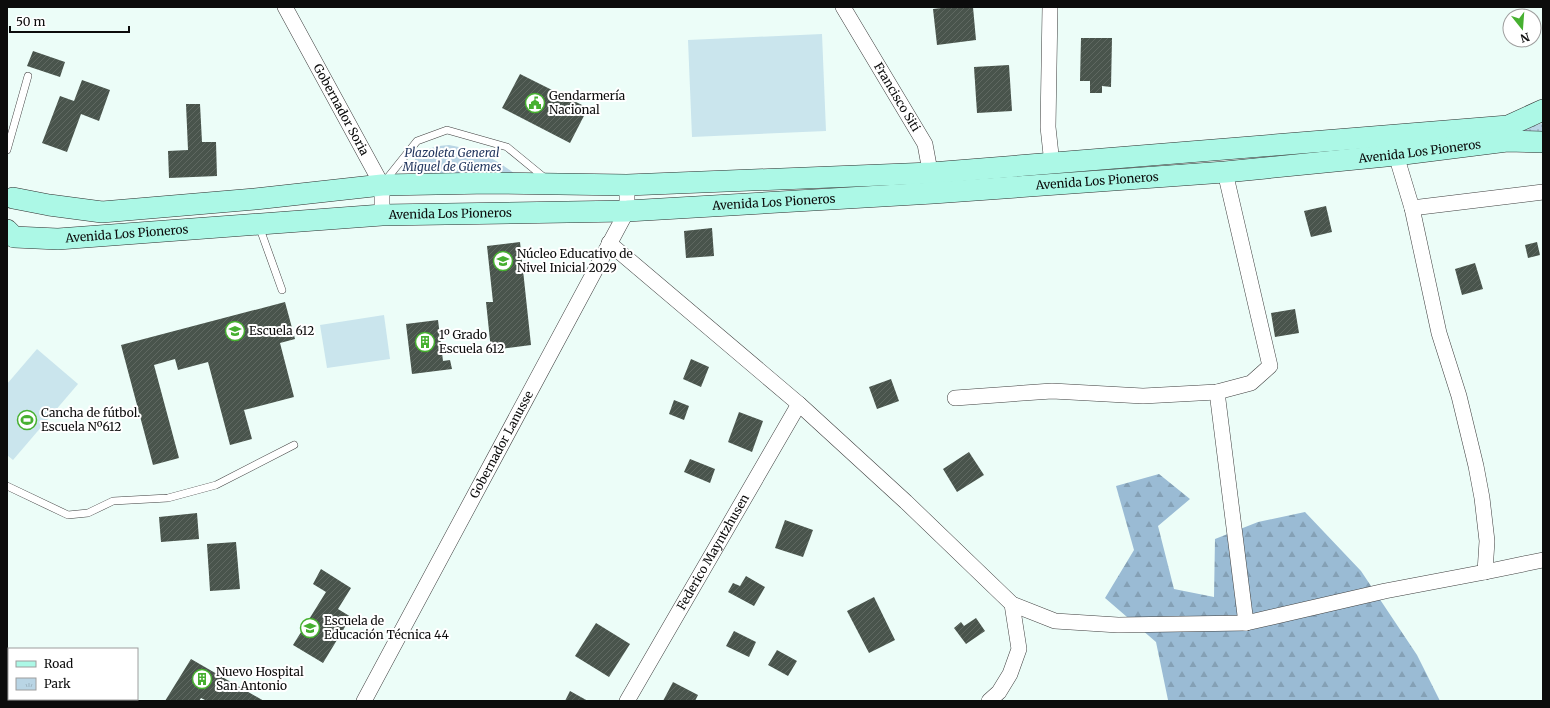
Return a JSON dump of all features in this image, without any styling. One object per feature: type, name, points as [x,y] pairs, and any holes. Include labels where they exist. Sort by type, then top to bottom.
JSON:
[{"type":"main road","name":"Avenida Los Pioneros","points":[[7,230],[14,236],[58,239],[382,216],[627,211],[932,183],[1052,164],[1394,134],[1508,126],[1543,110]]},
{"type":"main road","name":"Avenida Los Pioneros","points":[[10,194],[49,205],[102,212],[255,199],[382,185],[490,183],[627,185],[932,183],[1225,172],[1396,155],[1507,141],[1543,142]]},
{"type":"main road","points":[[7,226],[14,218],[16,211],[16,204],[10,194]]},
{"type":"street","name":"Gobernador Soria","points":[[285,7],[382,185],[382,216]]},
{"type":"street","name":"Francisco Siti","points":[[843,7],[925,144],[932,183]]},
{"type":"street","points":[[1050,7],[1048,126],[1052,164]]},
{"type":"street","points":[[1394,134],[1396,155],[1412,208],[1439,333],[1459,396],[1476,466],[1482,498],[1487,541],[1486,572]]},
{"type":"street","points":[[955,398],[1052,391],[1143,396],[1217,392],[1251,383],[1270,366],[1225,172]]},
{"type":"street","name":"Gobernador Lanusse","points":[[364,701],[627,211],[627,185]]},
{"type":"street","points":[[1412,208],[1543,192]]},
{"type":"street","points":[[610,243],[799,404],[906,502],[1012,604],[1055,621],[1118,625],[1246,623],[1385,591],[1543,560]]},
{"type":"street","points":[[1217,392],[1246,623]]},
{"type":"street","name":"Federico Mayntzhusen","points":[[627,701],[799,404]]},
{"type":"street","points":[[989,701],[999,692],[1010,674],[1019,649],[1012,604]]},
{"type":"lane","points":[[7,150],[28,76]]},
{"type":"lane","points":[[382,185],[417,141],[447,130],[507,147],[552,184]]},
{"type":"lane","points":[[259,224],[282,290]]},
{"type":"lane","points":[[7,486],[68,515],[88,513],[113,501],[168,498],[216,485],[294,445]]},
{"type":"green space","points":[[1543,123],[1543,134],[1508,133]]},
{"type":"green space","name":"Plazoleta General Miguel de Güemes","points":[[449,145],[468,149],[491,158],[515,174],[413,173],[415,159],[419,155],[433,147]]},
{"type":"green space","points":[[1159,474],[1190,499],[1158,526],[1174,589],[1214,597],[1215,539],[1258,522],[1305,512],[1361,571],[1417,655],[1440,701],[1084,701],[1168,700],[1156,642],[1105,598],[1134,550],[1116,486]]},
{"type":"shaded area","points":[[822,34],[826,131],[692,137],[688,40]]},
{"type":"shaded area","points":[[384,315],[390,359],[327,368],[320,325]]},
{"type":"shaded area","name":"Cancha de fútbol. Escuela Nº612","points":[[37,349],[78,384],[13,460],[7,455],[7,384]]},
{"type":"building","points":[[973,7],[976,40],[937,45],[933,9]]},
{"type":"building","points":[[1081,38],[1112,38],[1111,87],[1102,86],[1102,93],[1090,93],[1090,81],[1080,81]]},
{"type":"building","points":[[33,51],[65,62],[60,77],[27,66]]},
{"type":"building","points":[[1009,65],[1012,111],[977,113],[974,67]]},
{"type":"building","points":[[520,74],[588,108],[570,143],[502,108]]},
{"type":"building","points":[[82,80],[110,90],[99,121],[81,114],[67,152],[42,143],[60,96],[74,101]]},
{"type":"building","points":[[186,104],[200,104],[202,142],[216,142],[217,176],[169,178],[168,151],[188,150]]},
{"type":"building","points":[[1326,206],[1332,232],[1311,237],[1304,211]]},
{"type":"building","points":[[712,228],[714,256],[686,258],[684,231]]},
{"type":"building","points":[[520,242],[531,345],[491,350],[486,302],[493,302],[487,246]]},
{"type":"building","points":[[1537,242],[1540,255],[1528,258],[1525,245]]},
{"type":"building","points":[[1475,263],[1483,289],[1462,295],[1455,269]]},
{"type":"building","points":[[285,302],[295,339],[280,343],[294,397],[244,410],[252,439],[230,445],[208,362],[178,370],[175,359],[154,365],[179,458],[153,465],[121,345]]},
{"type":"building","points":[[1295,309],[1299,333],[1275,337],[1271,313]]},
{"type":"building","name":"1º Grado Escuela 612","points":[[438,320],[443,361],[450,360],[452,369],[412,374],[406,324]]},
{"type":"building","points":[[691,359],[709,367],[701,387],[683,379]]},
{"type":"building","points":[[891,379],[899,401],[877,409],[869,387]]},
{"type":"building","points":[[674,400],[689,406],[684,420],[669,414]]},
{"type":"building","points":[[739,412],[763,421],[752,452],[728,442]]},
{"type":"building","points":[[969,452],[984,475],[957,492],[943,469]]},
{"type":"building","points":[[690,459],[715,469],[710,483],[684,472]]},
{"type":"building","points":[[197,513],[199,539],[161,542],[159,517]]},
{"type":"building","points":[[785,520],[813,530],[803,557],[775,548]]},
{"type":"building","points":[[236,542],[240,589],[210,591],[207,544]]},
{"type":"building","points":[[321,569],[351,588],[338,609],[351,617],[323,663],[293,645],[326,592],[313,584]]},
{"type":"building","points":[[746,576],[765,587],[754,606],[728,592],[733,583],[740,586]]},
{"type":"building","points":[[874,597],[895,640],[869,653],[847,611]]},
{"type":"building","points":[[976,618],[985,631],[966,644],[954,628],[961,622],[964,626]]},
{"type":"building","points":[[596,623],[630,644],[609,677],[575,656]]},
{"type":"building","points":[[734,631],[756,642],[749,657],[726,646]]},
{"type":"building","points":[[777,650],[797,661],[788,676],[768,665]]},
{"type":"building","name":"Nuevo Hospital San Antonio","points":[[191,659],[264,701],[207,701],[201,698],[199,701],[165,701]]},
{"type":"building","points":[[673,682],[698,695],[695,701],[663,701]]},
{"type":"building","points":[[570,691],[588,701],[565,701]]},
{"type":"place","name":"Gendarmería Nacional","points":[[535,103]]},
{"type":"place","name":"Núcleo Educativo de Nivel Inicial 2029","points":[[503,261]]},
{"type":"place","name":"Escuela 612","points":[[235,331]]},
{"type":"place","name":"1º Grado Escuela 612","points":[[425,342]]},
{"type":"place","name":"Cancha de fútbol. Escuela Nº612","points":[[27,420]]},
{"type":"place","name":"Escuela de Educación Técnica 44","points":[[310,628]]},
{"type":"place","name":"Nuevo Hospital San Antonio","points":[[202,679]]}]
